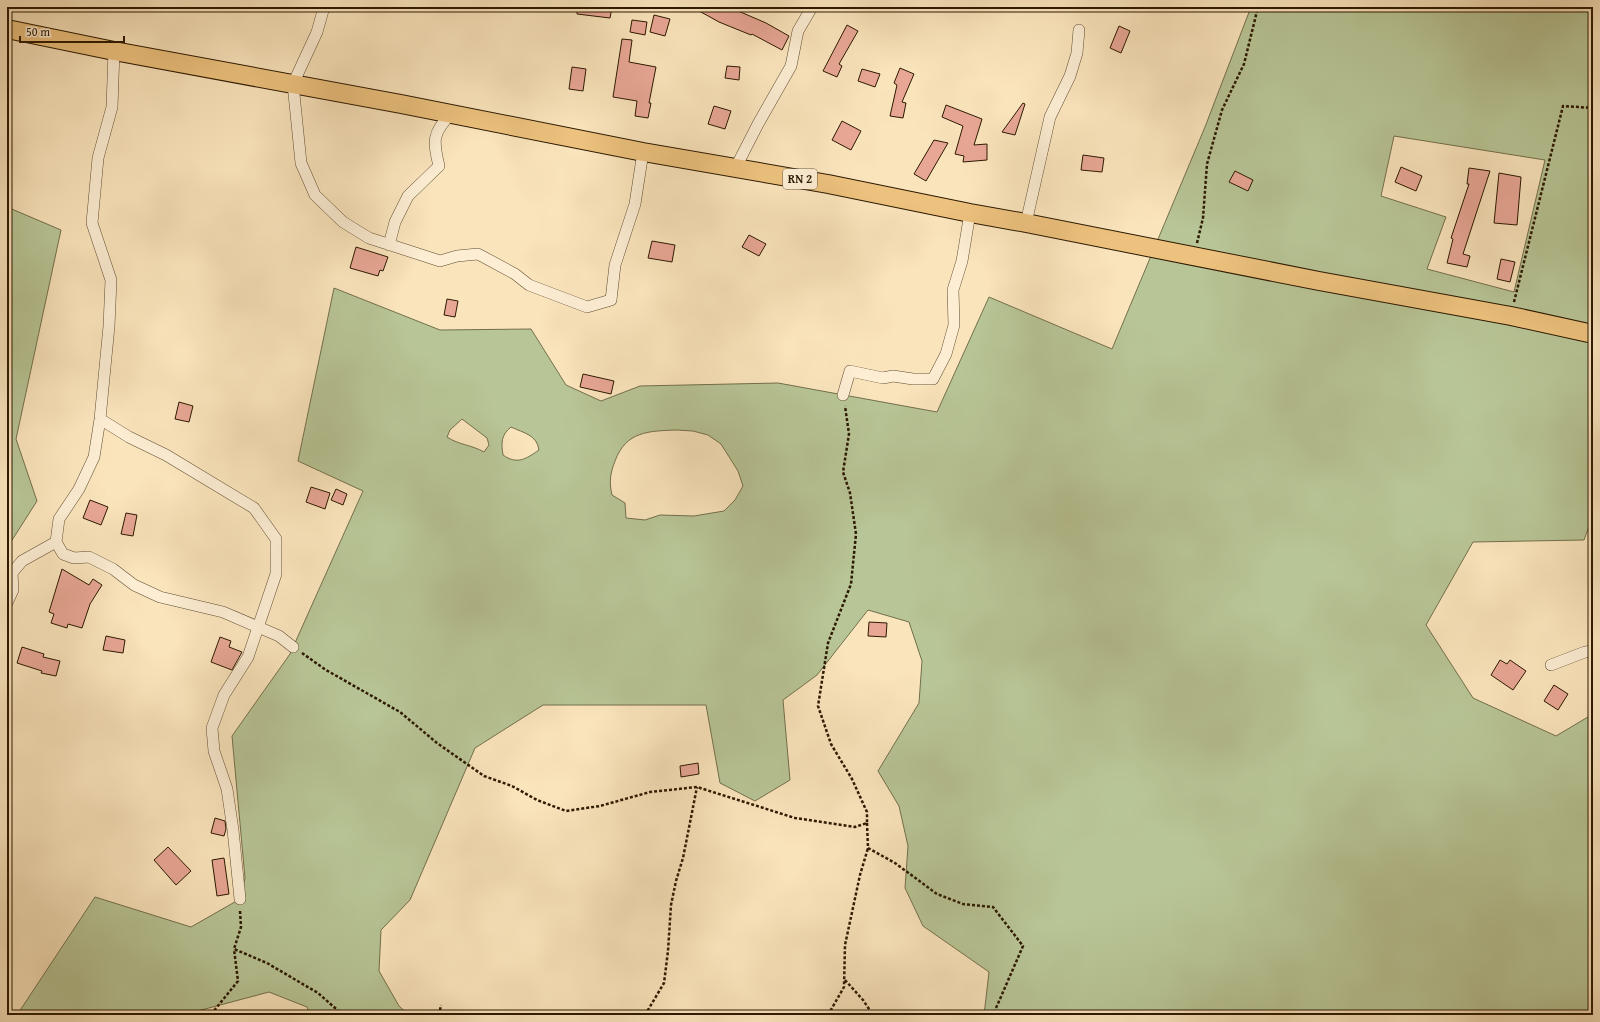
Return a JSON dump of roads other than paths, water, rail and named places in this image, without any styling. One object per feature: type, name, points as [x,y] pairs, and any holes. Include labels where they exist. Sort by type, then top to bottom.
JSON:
[{"type":"main road","name":"RN 2","points":[[7,29],[114,51],[451,114],[643,152],[828,184],[970,214],[1026,223],[1193,257],[1511,316],[1593,334]]},
{"type":"street","points":[[324,7],[317,32],[293,84],[301,163],[314,195],[343,222],[369,238],[440,261],[457,256],[478,254],[515,274],[529,285],[588,307],[611,300],[615,265],[635,204],[643,152]]},
{"type":"street","points":[[736,167],[758,124],[791,66],[798,31],[812,7]]},
{"type":"street","points":[[1026,223],[1050,117],[1070,76],[1077,53],[1079,30]]},
{"type":"street","points":[[114,51],[112,107],[98,158],[92,223],[111,280],[109,326],[100,419],[94,457],[79,489],[59,519],[56,542],[63,554],[74,558],[89,557],[113,569],[134,585],[160,597],[223,612],[279,636],[293,648]]},
{"type":"street","points":[[389,245],[395,222],[408,196],[439,166],[434,147],[439,127],[451,114]]},
{"type":"street","points":[[843,395],[850,371],[882,378],[893,376],[913,379],[933,379],[946,354],[954,325],[952,290],[962,261],[970,214]]},
{"type":"street","points":[[100,419],[130,437],[166,455],[254,508],[276,539],[276,574],[248,657],[224,695],[212,728],[214,751],[228,795],[240,899]]},
{"type":"street","points":[[7,603],[13,590],[12,573],[22,561],[56,542]]},
{"type":"street","points":[[1551,665],[1585,652],[1593,651]]}]
